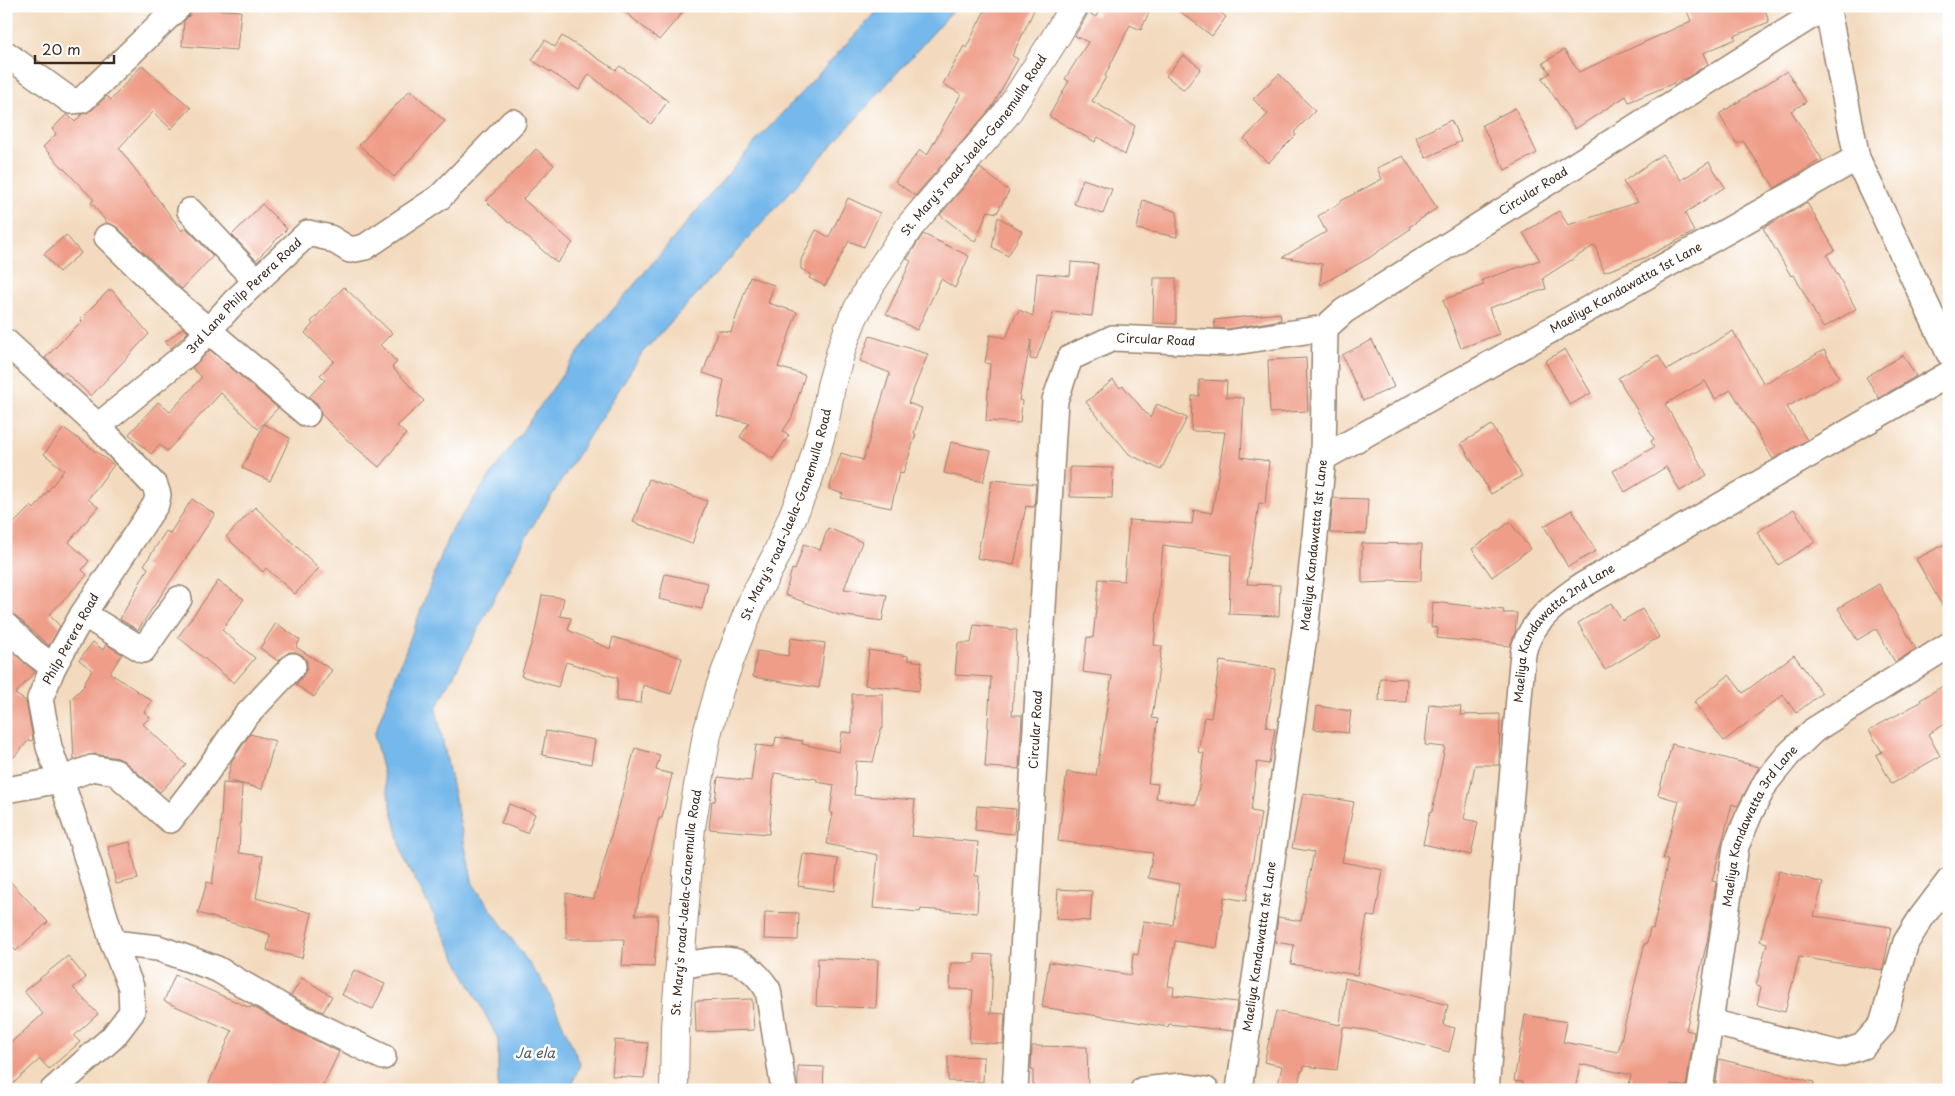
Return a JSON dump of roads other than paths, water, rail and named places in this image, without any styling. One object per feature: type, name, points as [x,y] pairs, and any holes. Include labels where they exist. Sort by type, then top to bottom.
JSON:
[{"type":"main road","name":"St. Mary's road-Jaela-Ganemulla Road","points":[[674,1090],[675,1027],[691,827],[707,734],[720,687],[754,598],[776,556],[810,477],[825,420],[830,386],[853,318],[871,284],[910,226],[1007,113],[1074,6]]},
{"type":"street","points":[[6,54],[71,100],[82,100],[179,6]]},
{"type":"street","name":"Circular Road","points":[[1015,1090],[1055,400],[1070,358],[1113,338],[1228,343],[1325,328],[1344,311],[1827,6],[1857,158],[1949,353]]},
{"type":"street","name":"3rd Lane Philp Perera Road","points":[[98,426],[189,352],[234,302],[308,233],[330,238],[350,250],[364,247],[440,197],[513,122]]},
{"type":"street","name":"Maeliya Kandawatta 1st Lane","points":[[1239,1090],[1306,623],[1323,458],[1857,158]]},
{"type":"street","points":[[190,212],[256,281]]},
{"type":"street","points":[[107,237],[169,297],[307,414]]},
{"type":"street","points":[[1323,458],[1325,328]]},
{"type":"street","name":"Philp Perera Road","points":[[6,342],[98,426],[155,486],[158,495],[156,504],[83,614],[53,667],[40,699],[49,747],[81,838],[113,943],[131,987],[132,1012],[113,1037],[53,1090]]},
{"type":"street","name":"Maeliya Kandawatta 2nd Lane","points":[[1486,1090],[1521,674],[1524,647],[1534,627],[1554,605],[1578,588],[1949,374]]},
{"type":"street","points":[[83,614],[143,650],[179,599]]},
{"type":"street","points":[[6,626],[33,652],[53,667]]},
{"type":"street","name":"Maeliya Kandawatta 3rd Lane","points":[[1700,1090],[1736,846],[1766,782],[1788,754],[1814,730],[1949,645]]},
{"type":"street","points":[[6,790],[61,780],[92,768],[116,772],[170,820],[244,718],[293,666]]},
{"type":"street","points":[[1710,1022],[1840,1054],[1863,1046],[1882,1025],[1906,942],[1921,918],[1949,881]]},
{"type":"street","points":[[113,943],[158,948],[217,969],[296,1015],[383,1057]]},
{"type":"street","points":[[681,966],[719,960],[741,962],[759,976],[768,990],[784,1090]]},
{"type":"street","points":[[1143,1090],[1181,1086],[1206,1090]]},
{"type":"water","name":"Ja ela","points":[[882,6],[957,6],[737,251],[642,353],[530,530],[436,709],[473,884],[547,989],[580,1064],[570,1090],[498,1090],[498,1039],[403,856],[374,735],[450,532],[588,339],[757,140]]}]
